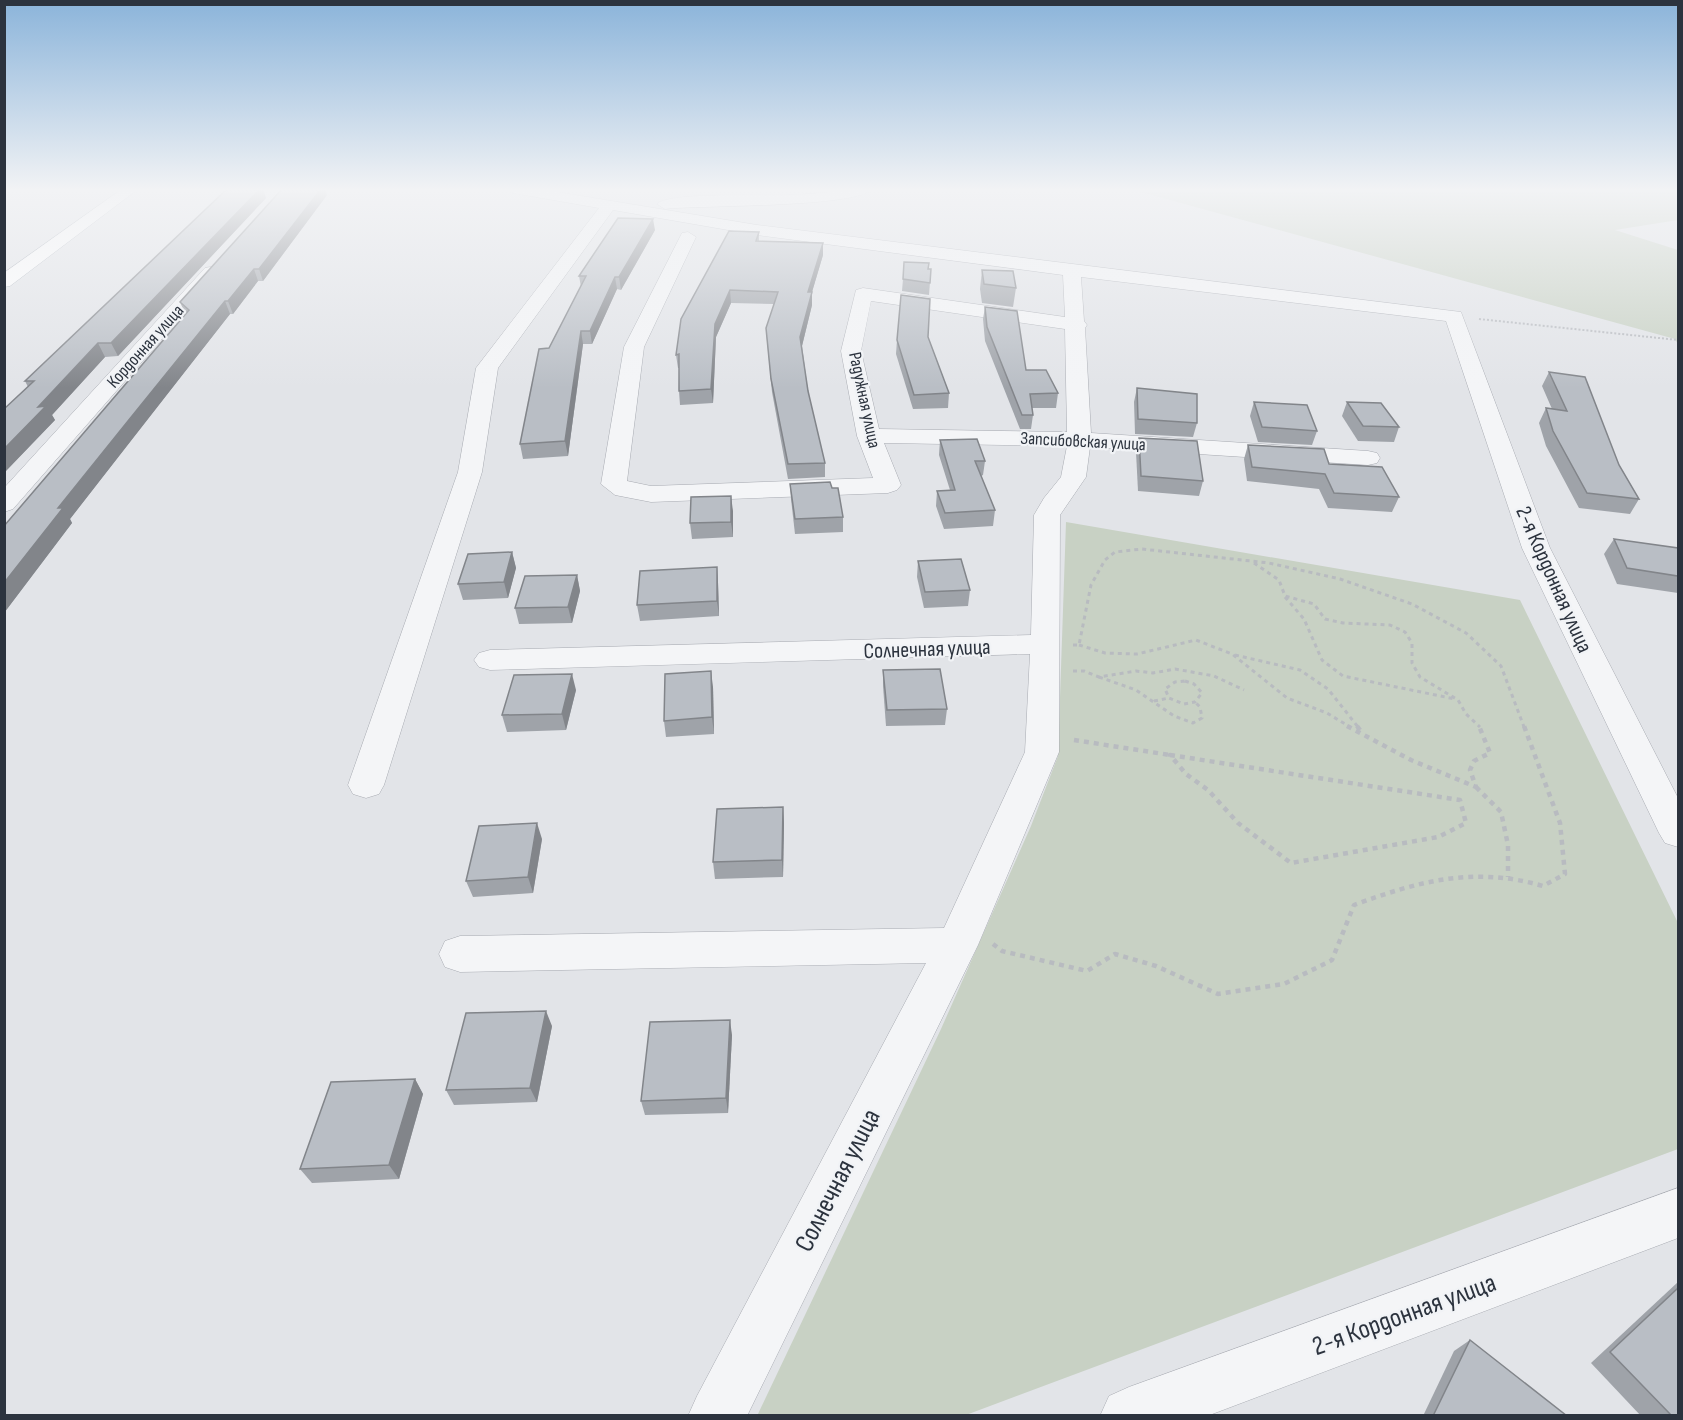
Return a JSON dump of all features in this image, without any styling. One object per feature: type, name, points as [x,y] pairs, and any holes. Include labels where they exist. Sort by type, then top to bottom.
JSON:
[{"type":"main road","points":[[4,282],[41,255]]},
{"type":"street","points":[[366,784],[470,472],[488,368],[572,255]]},
{"type":"street","name":"Радужная улица","points":[[679,255],[634,347],[614,484],[624,490],[651,494],[888,485],[869,436],[851,351],[864,284],[1077,325]]},
{"type":"street","points":[[952,255],[1454,316]]},
{"type":"street","name":"Кордонная улица","points":[[4,504],[223,259]]},
{"type":"street","points":[[1057,653],[1047,515],[1050,504],[1067,489],[1076,472],[1079,439],[1077,325],[1072,271]]},
{"type":"street","name":"2-я Кордонная улица","points":[[1454,316],[1536,548],[1678,832]]},
{"type":"street","name":"Запсибовская улица","points":[[869,436],[1079,439],[1368,458]]},
{"type":"street","name":"Солнечная улица","points":[[490,660],[1057,653],[1042,752],[962,934],[717,1416]]},
{"type":"street","points":[[460,954],[962,934]]},
{"type":"street","name":"2-я Кордонная улица","points":[[1129,1416],[1678,1213]]},
{"type":"path","points":[[1454,316],[1678,340]]},
{"type":"path","points":[[962,934],[1002,951],[1087,972],[1115,954],[1156,966],[1218,994],[1284,984],[1332,960],[1354,905],[1387,892],[1455,878],[1508,877],[1544,886],[1565,874],[1560,823],[1501,666],[1467,633],[1412,604],[1340,579],[1249,561],[1142,549],[1115,552],[1105,560],[1057,653]]},
{"type":"path","points":[[1249,561],[1279,580],[1285,596],[1304,619],[1322,660],[1343,676],[1458,700]]},
{"type":"path","points":[[1285,596],[1314,604],[1325,619],[1343,623],[1390,626],[1405,632],[1412,643],[1412,663],[1420,677],[1458,700],[1466,714],[1480,727],[1490,753],[1474,761],[1470,770],[1476,787]]},
{"type":"path","points":[[1057,653],[1137,654],[1197,640],[1232,654],[1300,670],[1328,689],[1366,738]]},
{"type":"path","points":[[1057,653],[1084,671],[1136,690],[1174,716],[1193,723],[1202,718],[1200,707],[1195,702]]},
{"type":"path","points":[[1232,654],[1287,698],[1327,713],[1366,738],[1476,787],[1501,812],[1508,845],[1508,877]]},
{"type":"path","points":[[1099,677],[1136,671],[1153,673],[1175,669],[1214,676],[1245,690]]},
{"type":"path","points":[[1153,701],[1169,698],[1184,704],[1195,702],[1203,693],[1197,685],[1183,680],[1173,682],[1165,689],[1169,698]]},
{"type":"path","points":[[1043,735],[1168,754],[1460,800],[1466,823],[1438,837],[1291,863],[1238,823],[1208,790],[1185,774],[1168,754]]},
{"type":"shaded area","points":[[1371,255],[1678,255],[1678,344],[1675,339]]},
{"type":"shaded area","points":[[1066,522],[1520,600],[1678,923],[1678,1149],[966,1415],[757,1416],[941,1029],[1031,826],[1058,756]]},
{"type":"building","points":[[157,255],[196,255],[111,343],[98,343],[38,407],[46,406],[4,449],[4,409],[34,381],[25,381]]},
{"type":"building","points":[[222,255],[270,255],[259,269],[254,269],[228,301],[225,301],[58,508],[63,508],[4,583],[4,526],[189,310],[180,302]]},
{"type":"building","points":[[593,255],[632,255],[619,277],[615,277],[590,331],[581,331],[565,441],[520,444],[539,349],[549,348],[586,276],[579,276]]},
{"type":"building","points":[[716,255],[819,255],[808,292],[812,292],[800,337],[808,391],[825,463],[788,464],[771,379],[766,328],[778,292],[730,290],[715,324],[711,389],[679,391],[679,354],[676,355],[681,319]]},
{"type":"building","points":[[904,262],[929,263],[930,283],[903,279]]},
{"type":"building","points":[[982,270],[1013,271],[1016,288],[984,284]]},
{"type":"building","points":[[901,295],[930,299],[928,337],[949,393],[914,395],[897,340]]},
{"type":"building","points":[[985,307],[1017,311],[1026,370],[1046,370],[1058,393],[1030,394],[1033,415],[1022,415],[987,327]]},
{"type":"building","points":[[1549,372],[1585,377],[1619,465],[1639,499],[1587,493],[1553,431],[1546,408],[1567,411]]},
{"type":"building","points":[[1137,388],[1197,394],[1197,423],[1138,419]]},
{"type":"building","points":[[1254,402],[1307,405],[1317,431],[1262,427]]},
{"type":"building","points":[[1347,402],[1381,403],[1399,427],[1363,426]]},
{"type":"building","points":[[1139,438],[1197,441],[1203,481],[1141,476]]},
{"type":"building","points":[[977,439],[985,461],[975,461],[995,510],[945,513],[937,491],[955,490],[940,440]]},
{"type":"building","points":[[1248,445],[1324,449],[1329,464],[1382,467],[1399,497],[1334,493],[1325,474],[1252,467]]},
{"type":"building","points":[[830,482],[832,488],[838,488],[843,517],[795,519],[790,484]]},
{"type":"building","points":[[731,496],[731,522],[690,523],[691,497]]},
{"type":"building","points":[[1614,539],[1678,548],[1678,576],[1627,568]]},
{"type":"building","points":[[512,552],[504,582],[458,584],[468,554]]},
{"type":"building","points":[[961,559],[970,590],[925,592],[918,561]]},
{"type":"building","points":[[717,567],[717,601],[637,605],[640,571]]},
{"type":"building","points":[[577,575],[568,607],[515,608],[525,576]]},
{"type":"building","points":[[940,669],[947,709],[887,710],[883,670]]},
{"type":"building","points":[[711,671],[712,717],[664,721],[665,674]]},
{"type":"building","points":[[572,674],[562,714],[502,715],[514,675]]},
{"type":"building","points":[[783,807],[782,860],[713,862],[717,809]]},
{"type":"building","points":[[537,823],[528,877],[466,881],[479,826]]},
{"type":"building","points":[[546,1011],[530,1088],[446,1090],[466,1013]]},
{"type":"building","points":[[730,1020],[726,1098],[641,1101],[650,1022]]},
{"type":"building","points":[[415,1079],[389,1165],[300,1169],[331,1082]]},
{"type":"building","points":[[1678,1288],[1678,1416],[1672,1416],[1610,1352]]},
{"type":"building","points":[[1470,1340],[1567,1416],[1433,1416]]}]
